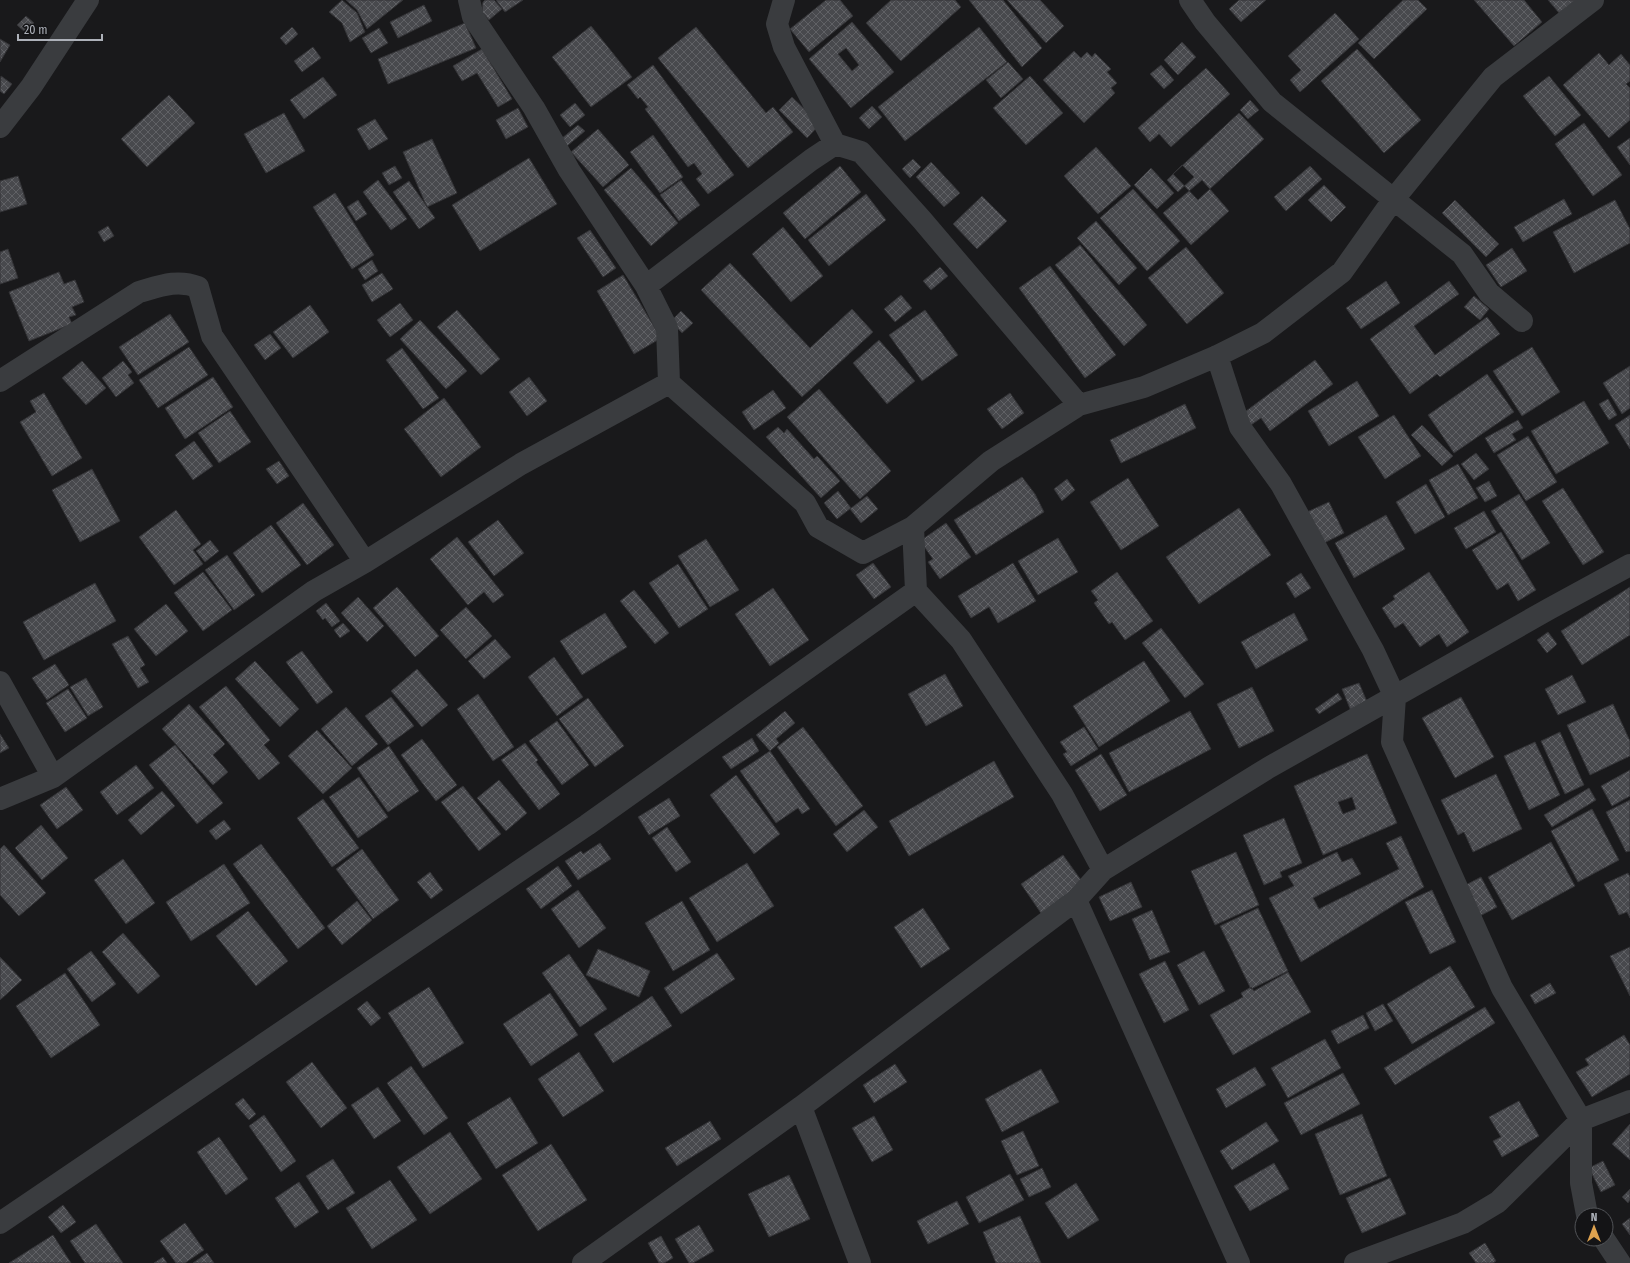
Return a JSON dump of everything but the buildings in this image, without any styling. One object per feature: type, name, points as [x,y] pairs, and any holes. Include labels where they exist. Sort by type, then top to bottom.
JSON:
[{"type":"street","points":[[0,127],[31,87],[88,0]]},
{"type":"street","points":[[470,0],[473,17],[534,108],[569,170],[646,286],[667,328],[669,383],[805,503],[818,527],[863,553],[913,527],[991,461],[1079,405],[1144,387],[1217,356],[1263,333],[1342,272],[1393,200],[1493,77],[1594,0]]},
{"type":"street","points":[[784,0],[777,24],[784,47],[835,144],[861,152],[922,220],[1079,405]]},
{"type":"street","points":[[1190,0],[1205,22],[1272,102],[1462,254],[1488,293],[1522,322]]},
{"type":"street","points":[[646,286],[811,160],[835,144]]},
{"type":"street","points":[[0,381],[139,292],[161,285],[185,282],[198,287],[212,336],[365,562]]},
{"type":"street","points":[[1217,356],[1240,427],[1281,484],[1373,650],[1395,697],[1392,742],[1502,988],[1581,1120],[1581,1183],[1586,1207]]},
{"type":"street","points":[[0,800],[53,777],[314,591],[365,562],[521,464],[669,383]]},
{"type":"street","points":[[913,527],[916,591],[961,640],[1062,794],[1103,870]]},
{"type":"street","points":[[583,1263],[801,1107],[1076,900],[1103,870],[1268,768],[1548,609],[1630,565]]},
{"type":"street","points":[[0,1223],[587,825],[916,591]]},
{"type":"street","points":[[0,682],[53,777]]},
{"type":"street","points":[[1076,900],[1239,1263]]},
{"type":"street","points":[[1355,1263],[1463,1223],[1498,1202],[1581,1120],[1630,1101]]},
{"type":"street","points":[[801,1107],[860,1263]]},
{"type":"street","points":[[1609,1247],[1620,1263]]}]
